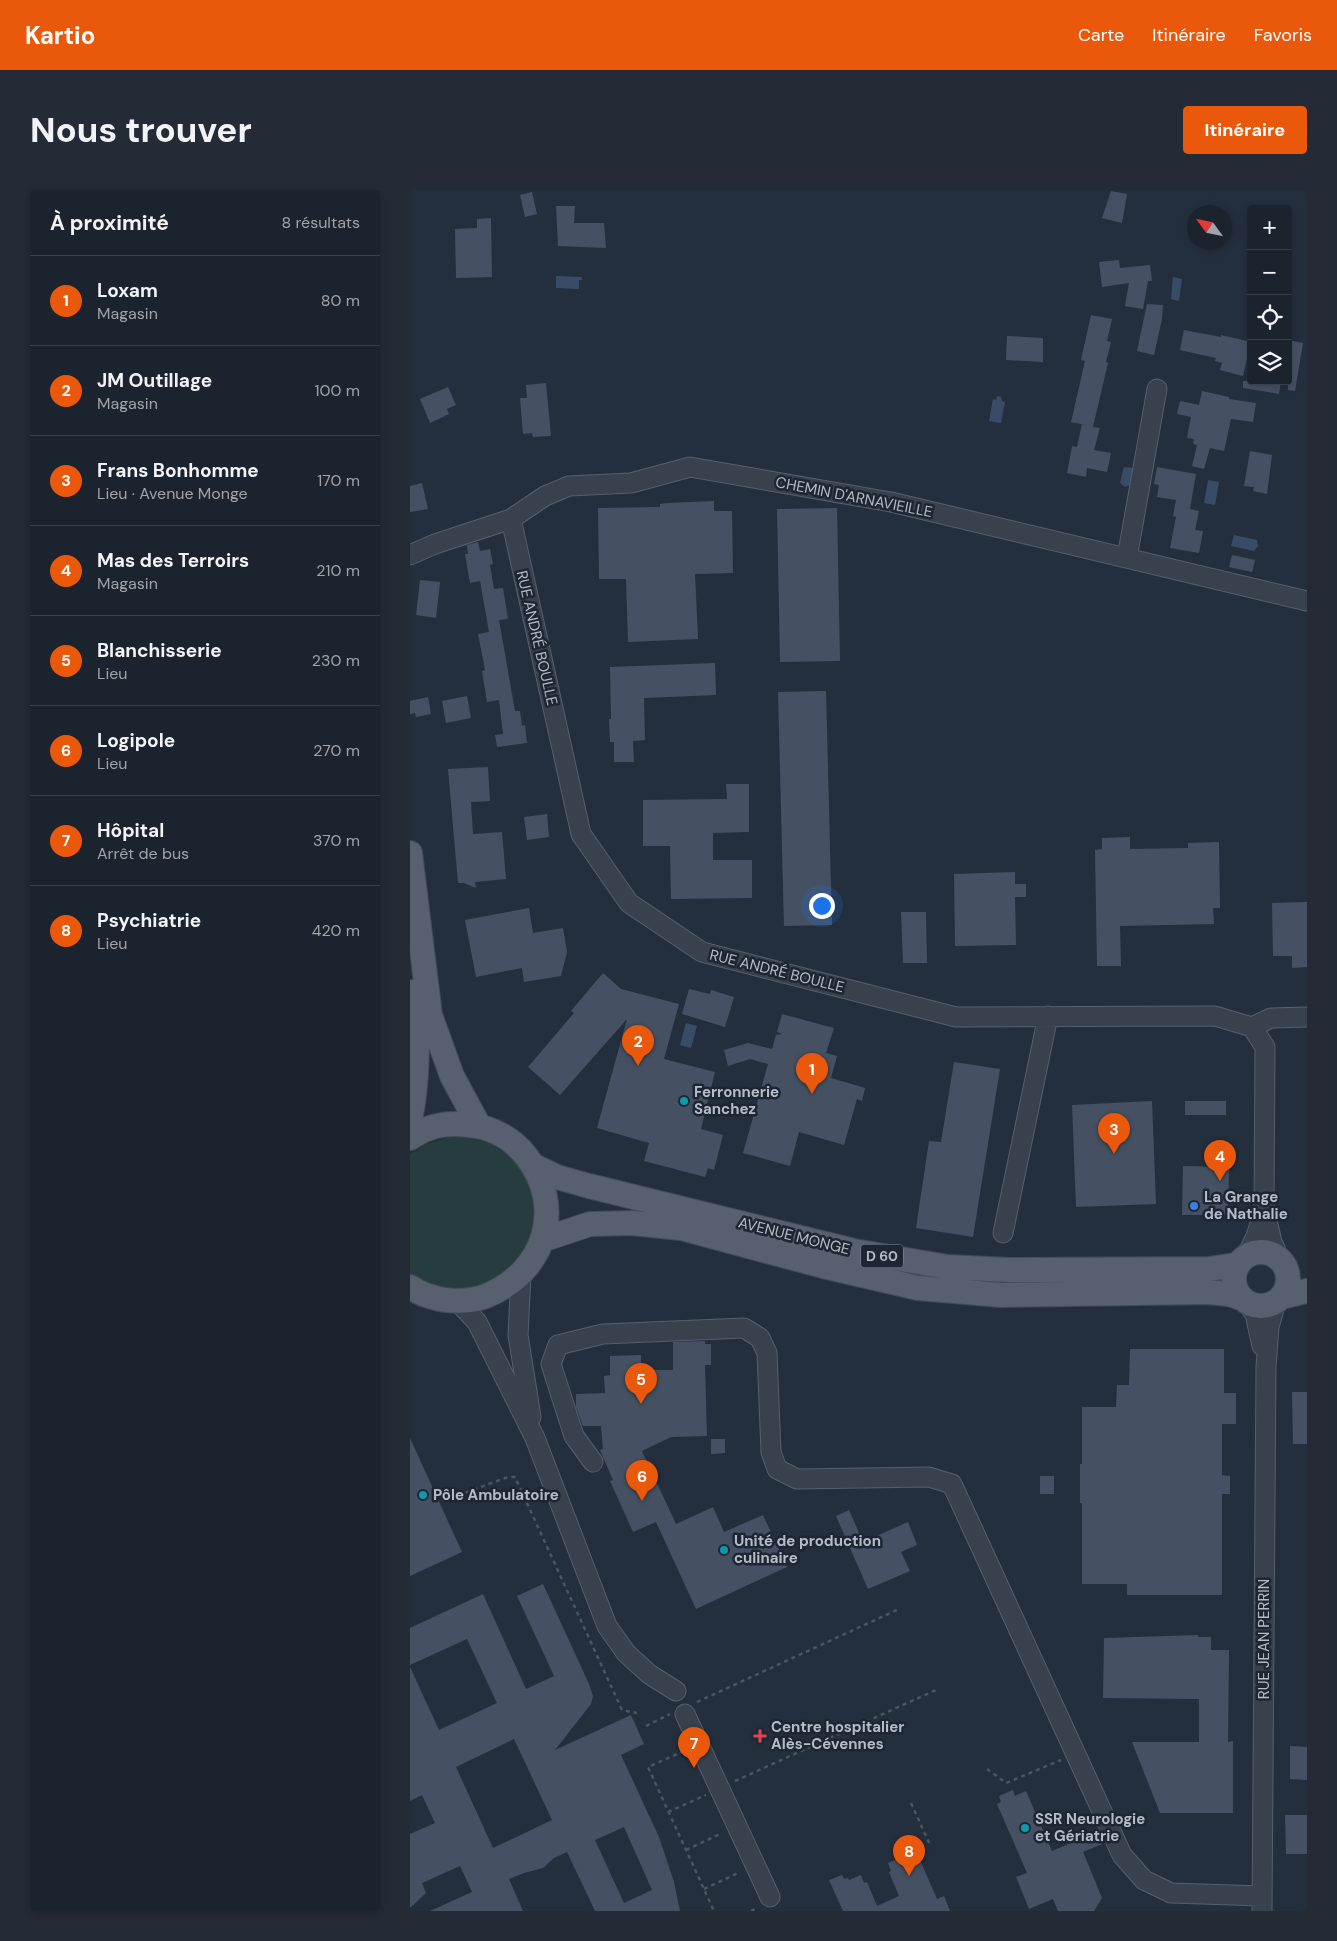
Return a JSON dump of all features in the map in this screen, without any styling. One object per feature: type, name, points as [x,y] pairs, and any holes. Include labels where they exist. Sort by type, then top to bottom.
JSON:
[{"type":"main road","points":[[410,853],[416,946],[430,1015],[452,1076],[479,1126]]},
{"type":"main road","points":[[410,971],[415,1004],[416,1058],[415,1098],[410,1120]]},
{"type":"main road","points":[[410,1138],[427,1129],[453,1123],[479,1126],[501,1134],[520,1148],[534,1166],[542,1184],[546,1202],[546,1221],[537,1252],[521,1275],[502,1289],[480,1298],[457,1301],[416,1295]]},
{"type":"main road","name":"AVENUE MONGE","points":[[534,1166],[557,1177],[608,1191],[854,1251],[948,1267],[1009,1270],[1209,1269],[1235,1265],[1242,1260]]},
{"type":"main road","name":"AVENUE MONGE","points":[[542,1240],[590,1224],[632,1223],[681,1228],[823,1266],[918,1288],[1001,1295],[1208,1292],[1229,1294],[1244,1300]]},
{"type":"main road","points":[[1279,1300],[1288,1283],[1286,1268],[1281,1261],[1272,1254],[1263,1252],[1253,1253],[1242,1260],[1235,1271],[1234,1281],[1236,1290],[1244,1300],[1262,1306],[1307,1291]]},
{"type":"main road","points":[[1281,1261],[1307,1267]]},
{"type":"street","points":[[1127,558],[1157,389]]},
{"type":"street","name":"CHEMIN D'ARNAVIEILLE","points":[[410,555],[435,544],[511,519],[545,496],[568,486],[630,483],[690,467],[891,502],[1307,601]]},
{"type":"street","name":"RUE ANDRÉ BOULLE","points":[[511,519],[581,834],[629,903],[702,952],[956,1017],[1215,1016],[1252,1027]]},
{"type":"street","points":[[1003,1233],[1048,1016]]},
{"type":"street","points":[[1242,1260],[1252,1247],[1260,1228],[1264,1206],[1265,1048],[1252,1027],[1271,1018],[1307,1017]]},
{"type":"street","points":[[1264,1206],[1272,1242],[1281,1261]]},
{"type":"street","points":[[521,1275],[518,1335],[535,1438]]},
{"type":"street","name":"RUE JEAN PERRIN","points":[[1244,1300],[1255,1314],[1266,1367]]},
{"type":"street","name":"RUE JEAN PERRIN","points":[[1262,1904],[1266,1367],[1269,1326],[1279,1300]]},
{"type":"street","points":[[457,1301],[477,1322],[535,1438],[607,1626],[626,1653],[648,1674],[676,1691]]},
{"type":"street","points":[[593,1462],[574,1436],[551,1364],[558,1345],[603,1334],[736,1328],[744,1328],[760,1338],[767,1353],[771,1452],[777,1469],[797,1479],[928,1477],[952,1484],[1122,1854],[1144,1880],[1171,1893],[1262,1904]]},
{"type":"street","points":[[684,1710],[770,1897]]},
{"type":"path","points":[[451,1498],[508,1477],[515,1477],[622,1710],[637,1713]]},
{"type":"path","points":[[646,1726],[899,1610]]},
{"type":"path","points":[[668,1812],[936,1690]]},
{"type":"path","points":[[699,1744],[648,1767],[714,1911]]},
{"type":"path","points":[[987,1769],[1006,1783],[1076,1754]]},
{"type":"path","points":[[911,1803],[930,1845]]},
{"type":"path","points":[[686,1850],[737,1826]]},
{"type":"path","points":[[704,1888],[756,1865]]},
{"type":"green space","points":[[450,1137],[463,1137],[489,1143],[512,1157],[529,1178],[536,1204],[535,1231],[517,1267],[483,1288],[443,1290],[418,1280],[410,1274],[410,1155],[424,1145]]},
{"type":"water","points":[[556,276],[582,277],[582,280],[579,280],[579,289],[556,288]]},
{"type":"water","points":[[1173,277],[1182,279],[1179,301],[1171,299]]},
{"type":"water","points":[[997,396],[1001,397],[1002,401],[1005,402],[1001,423],[989,421],[993,399],[996,400]]},
{"type":"water","points":[[1124,467],[1133,468],[1130,485],[1125,487],[1120,483]]},
{"type":"water","points":[[1208,480],[1219,482],[1215,505],[1204,503]]},
{"type":"water","points":[[1234,535],[1257,540],[1258,546],[1254,551],[1231,546]]},
{"type":"water","points":[[686,1023],[697,1026],[691,1048],[680,1045]]},
{"type":"building","points":[[1111,191],[1127,194],[1122,223],[1102,218]]},
{"type":"building","points":[[532,192],[537,214],[525,217],[520,195]]},
{"type":"building","points":[[556,206],[575,206],[574,223],[604,223],[606,248],[558,246]]},
{"type":"building","points":[[491,218],[492,277],[456,278],[455,229],[477,228],[477,219]]},
{"type":"building","points":[[1119,260],[1120,268],[1150,265],[1152,281],[1148,281],[1143,309],[1125,306],[1129,283],[1102,287],[1099,262]]},
{"type":"building","points":[[1147,304],[1163,305],[1154,355],[1137,351]]},
{"type":"building","points":[[1091,315],[1112,319],[1107,341],[1111,342],[1106,362],[1108,363],[1093,427],[1100,428],[1094,450],[1111,453],[1107,472],[1087,468],[1086,477],[1067,473],[1072,446],[1077,447],[1082,424],[1071,422],[1085,361],[1081,360]]},
{"type":"building","points":[[1184,330],[1247,341],[1247,359],[1243,376],[1220,370],[1222,363],[1215,361],[1216,358],[1180,350]]},
{"type":"building","points":[[1007,336],[1043,338],[1043,362],[1006,360]]},
{"type":"building","points":[[1292,341],[1303,343],[1295,391],[1288,390],[1288,385],[1292,385]]},
{"type":"building","points":[[1243,381],[1247,381],[1247,385],[1280,385],[1279,394],[1243,388]]},
{"type":"building","points":[[546,383],[551,436],[533,437],[532,433],[523,434],[520,398],[527,398],[526,385]]},
{"type":"building","points":[[448,387],[456,405],[447,409],[449,414],[430,423],[420,399]]},
{"type":"building","points":[[1202,391],[1229,397],[1229,399],[1256,403],[1253,422],[1231,419],[1224,451],[1210,448],[1204,469],[1192,466],[1197,445],[1193,444],[1194,439],[1187,438],[1191,417],[1177,414],[1180,401],[1199,405]]},
{"type":"building","points":[[1250,451],[1272,455],[1267,494],[1253,491],[1254,487],[1244,486]]},
{"type":"building","points":[[1157,467],[1196,474],[1190,509],[1199,511],[1195,530],[1203,531],[1199,553],[1170,548],[1176,517],[1173,516],[1176,500],[1157,497],[1159,485],[1154,484]]},
{"type":"building","points":[[422,483],[428,509],[410,512],[410,486]]},
{"type":"building","points":[[714,501],[714,511],[732,511],[733,573],[695,574],[698,639],[628,642],[626,579],[599,579],[598,508],[660,507],[660,504],[667,503]]},
{"type":"building","points":[[837,508],[840,661],[780,662],[777,509]]},
{"type":"building","points":[[478,542],[480,551],[490,549],[493,564],[490,565],[494,589],[503,588],[508,619],[499,620],[515,711],[520,711],[522,726],[525,725],[527,743],[497,747],[495,735],[503,734],[499,700],[487,702],[482,671],[485,670],[478,634],[489,632],[480,581],[470,583],[465,554],[468,554],[467,545]]},
{"type":"building","points":[[1232,555],[1255,560],[1252,572],[1229,567]]},
{"type":"building","points":[[420,580],[440,582],[436,618],[416,615]]},
{"type":"building","points":[[715,663],[716,695],[644,698],[645,740],[633,741],[634,762],[614,762],[614,742],[610,742],[609,719],[611,719],[610,667]]},
{"type":"building","points":[[826,691],[832,925],[784,926],[778,692]]},
{"type":"building","points":[[467,696],[471,718],[446,723],[442,701]]},
{"type":"building","points":[[428,697],[431,714],[416,717],[415,713],[410,714],[410,701]]},
{"type":"building","points":[[488,767],[490,801],[471,802],[473,834],[502,832],[506,879],[475,882],[476,888],[464,883],[458,883],[448,769]]},
{"type":"building","points":[[726,784],[749,784],[749,832],[713,833],[713,860],[752,860],[752,898],[671,899],[670,846],[643,846],[643,800],[727,799]]},
{"type":"building","points":[[547,814],[549,837],[527,840],[524,817]]},
{"type":"building","points":[[1130,837],[1130,849],[1188,848],[1188,843],[1219,842],[1220,908],[1213,908],[1214,924],[1120,926],[1121,966],[1097,966],[1095,850],[1102,849],[1102,838]]},
{"type":"building","points":[[1015,872],[1015,884],[1026,884],[1026,897],[1015,897],[1016,945],[955,946],[954,874]]},
{"type":"building","points":[[1307,902],[1307,967],[1292,968],[1292,956],[1273,956],[1272,903]]},
{"type":"building","points":[[529,908],[533,933],[563,928],[567,952],[561,976],[524,982],[522,968],[476,977],[465,920]]},
{"type":"building","points":[[901,912],[926,912],[927,963],[903,963]]},
{"type":"building","points":[[603,973],[621,989],[679,1004],[664,1059],[715,1072],[701,1129],[723,1135],[714,1170],[708,1168],[705,1177],[644,1161],[649,1143],[597,1128],[627,1019],[560,1095],[528,1067],[574,1013],[571,1011]]},
{"type":"building","points":[[689,989],[710,994],[711,990],[734,997],[725,1027],[682,1014]]},
{"type":"building","points":[[782,1014],[834,1028],[826,1053],[837,1056],[831,1078],[865,1088],[862,1101],[857,1099],[844,1145],[799,1132],[790,1166],[743,1153],[768,1064],[750,1059],[728,1066],[724,1050],[748,1043],[772,1049],[776,1035],[782,1034],[777,1032]]},
{"type":"building","points":[[954,1062],[1000,1069],[973,1237],[916,1228],[929,1141],[941,1142]]},
{"type":"building","points":[[1152,1101],[1156,1204],[1076,1207],[1072,1105]]},
{"type":"building","points":[[1185,1101],[1226,1101],[1226,1115],[1185,1115]]},
{"type":"building","points":[[1183,1166],[1229,1167],[1228,1215],[1182,1215]]},
{"type":"building","points":[[705,1341],[705,1344],[711,1344],[711,1365],[705,1365],[707,1436],[671,1437],[642,1451],[676,1524],[713,1507],[724,1532],[763,1515],[787,1567],[696,1609],[656,1522],[633,1532],[610,1481],[613,1480],[600,1450],[603,1449],[601,1426],[583,1426],[576,1407],[576,1394],[605,1393],[604,1376],[610,1375],[610,1356],[641,1355],[641,1370],[673,1370],[673,1342]]},
{"type":"building","points":[[1130,1349],[1224,1349],[1224,1393],[1236,1393],[1236,1424],[1222,1424],[1222,1475],[1230,1476],[1230,1494],[1222,1494],[1222,1595],[1127,1595],[1127,1584],[1082,1584],[1080,1464],[1082,1464],[1082,1407],[1116,1407],[1117,1385],[1129,1385]]},
{"type":"building","points":[[1292,1392],[1307,1392],[1307,1444],[1293,1444]]},
{"type":"building","name":"Pôle Ambulatoire","points":[[410,1438],[462,1552],[410,1576]]},
{"type":"building","points":[[711,1439],[725,1439],[725,1453],[711,1454]]},
{"type":"building","points":[[1040,1476],[1054,1476],[1054,1494],[1040,1494]]},
{"type":"building","points":[[849,1510],[863,1542],[908,1522],[917,1545],[901,1552],[910,1571],[868,1589],[836,1516]]},
{"type":"building","points":[[543,1584],[593,1696],[591,1704],[555,1750],[631,1715],[644,1744],[621,1755],[659,1837],[674,1882],[680,1911],[595,1911],[567,1852],[554,1858],[543,1868],[509,1879],[523,1911],[430,1911],[472,1892],[460,1866],[422,1883],[426,1893],[410,1908],[410,1834],[435,1823],[422,1795],[410,1801],[410,1667],[439,1730],[497,1703],[467,1639],[410,1665],[410,1628],[483,1594],[526,1689],[554,1676],[517,1596]],"holes":[[[514,1739],[552,1820],[493,1848],[456,1767]],[[624,1827],[652,1890],[624,1903],[595,1840]]]},
{"type":"building","points":[[1198,1635],[1198,1637],[1211,1637],[1211,1650],[1229,1650],[1228,1742],[1233,1741],[1233,1813],[1160,1813],[1132,1742],[1199,1742],[1199,1699],[1103,1698],[1104,1638]]},
{"type":"building","points":[[1290,1746],[1307,1747],[1307,1780],[1290,1779]]},
{"type":"building","name":"SSR Neurologie et Gériatrie","points":[[1013,1790],[1015,1796],[1026,1791],[1052,1851],[1097,1832],[1102,1844],[1083,1852],[1102,1898],[1094,1911],[1058,1911],[1053,1899],[1029,1909],[1016,1877],[1027,1873],[997,1804],[1001,1802],[999,1796]]},
{"type":"building","points":[[1285,1815],[1307,1815],[1307,1854],[1286,1854]]},
{"type":"building","points":[[913,1844],[937,1899],[944,1896],[950,1911],[843,1911],[829,1880],[842,1875],[844,1879],[848,1878],[849,1880],[861,1875],[864,1883],[867,1882],[877,1906],[899,1896],[889,1872],[891,1871],[888,1863],[899,1858],[898,1856],[902,1854],[900,1849]]},
{"type":"place","name":"JM Outillage","points":[[638,1066]]},
{"type":"place","name":"Loxam","points":[[812,1094]]},
{"type":"place","name":"Ferronnerie Sanchez","points":[[684,1101]]},
{"type":"place","name":"Frans Bonhomme","points":[[1114,1154]]},
{"type":"place","name":"Mas des Terroirs","points":[[1220,1181]]},
{"type":"place","name":"La Grange de Nathalie","points":[[1194,1206]]},
{"type":"place","name":"Blanchisserie","points":[[641,1404]]},
{"type":"place","name":"Pôle Ambulatoire","points":[[423,1495]]},
{"type":"place","name":"Logipole","points":[[642,1501]]},
{"type":"place","name":"Unité de production culinaire","points":[[724,1550]]},
{"type":"place","name":"Centre hospitalier Alès-Cévennes","points":[[760,1736]]},
{"type":"place","name":"Hôpital","points":[[694,1768]]},
{"type":"place","name":"SSR Neurologie et Gériatrie","points":[[1025,1828]]},
{"type":"place","name":"Psychiatrie","points":[[909,1876]]}]
